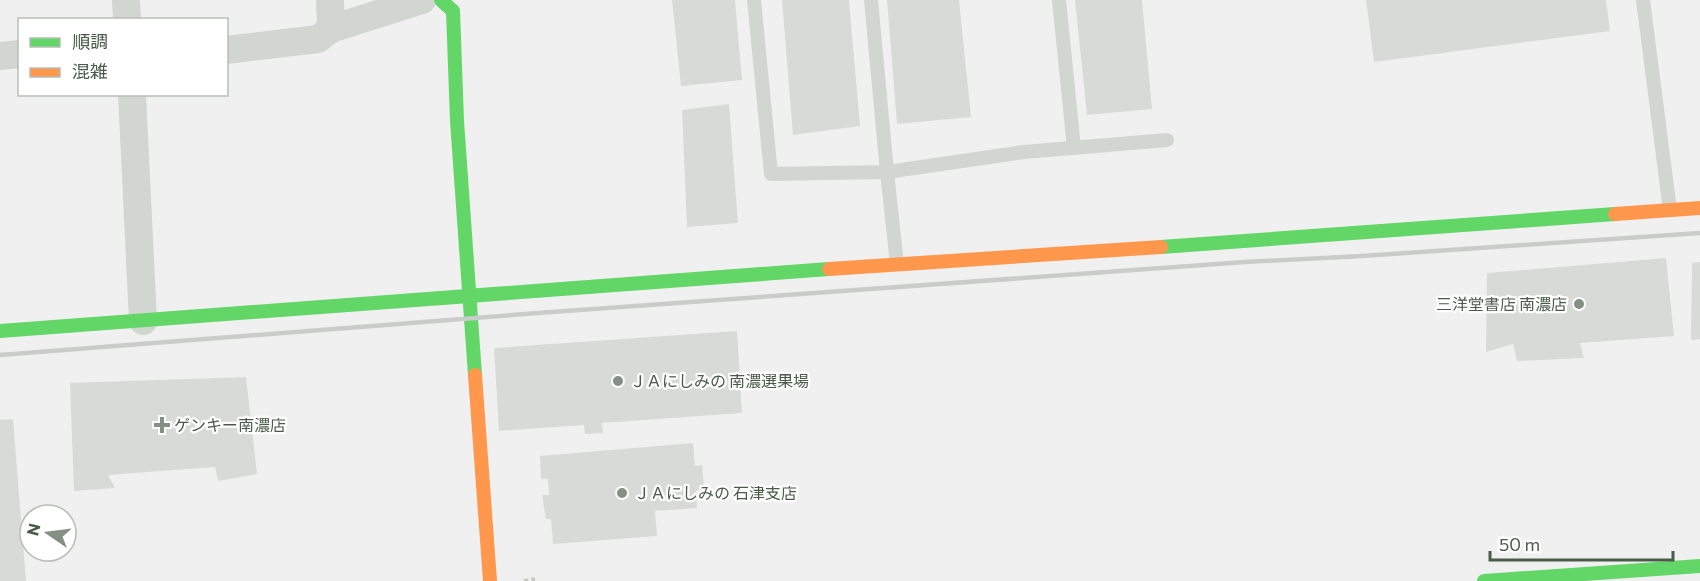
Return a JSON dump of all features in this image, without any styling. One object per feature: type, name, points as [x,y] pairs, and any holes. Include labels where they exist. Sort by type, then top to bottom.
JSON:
[{"type":"main road","points":[[441,0],[453,11],[457,121],[490,581]]},
{"type":"main road","points":[[0,331],[897,264],[1216,244],[1700,208]]},
{"type":"main road","points":[[1484,581],[1700,566]]},
{"type":"street","points":[[126,0],[127,18]]},
{"type":"street","points":[[330,0],[331,29]]},
{"type":"street","points":[[228,50],[318,39],[331,29],[422,0]]},
{"type":"street","points":[[0,56],[18,54]]},
{"type":"street","points":[[132,96],[143,321]]},
{"type":"lane","points":[[754,0],[771,174],[887,172],[1024,152],[1167,140]]},
{"type":"lane","points":[[871,0],[897,264]]},
{"type":"lane","points":[[1059,0],[1074,148]]},
{"type":"lane","points":[[1643,0],[1670,210]]},
{"type":"path","points":[[524,581],[536,579]]},
{"type":"building","points":[[672,0],[735,0],[742,80],[681,86]]},
{"type":"building","points":[[782,0],[849,0],[860,126],[793,135]]},
{"type":"building","points":[[887,0],[959,0],[971,117],[897,124]]},
{"type":"building","points":[[1075,0],[1142,0],[1152,109],[1087,115]]},
{"type":"building","points":[[1366,0],[1606,0],[1610,31],[1374,62]]},
{"type":"building","points":[[729,104],[738,223],[687,227],[682,110]]},
{"type":"building","name":"三洋堂書店 南濃店","points":[[1666,258],[1674,336],[1580,343],[1584,358],[1517,361],[1513,344],[1486,352],[1487,273]]},
{"type":"building","points":[[1700,262],[1700,339],[1691,340],[1692,263]]},
{"type":"building","name":"ＪＡにしみの 南濃選果場","points":[[737,331],[742,413],[602,423],[603,433],[585,434],[584,425],[499,431],[494,348]]},
{"type":"building","name":"ゲンキー南濃店","points":[[246,377],[257,474],[218,481],[215,467],[108,475],[115,488],[74,491],[70,383]]},
{"type":"building","points":[[13,419],[20,503],[18,563],[25,563],[26,581],[0,581],[0,420]]},
{"type":"building","name":"ＪＡにしみの 石津支店","points":[[693,443],[695,466],[702,465],[704,487],[696,491],[697,508],[655,511],[657,536],[553,544],[551,519],[546,519],[542,495],[549,495],[548,479],[541,479],[540,456]]},
{"type":"railway","points":[[0,355],[538,313],[1245,262],[1700,233]]},
{"type":"traffic: fast","points":[[441,0],[453,11],[457,121],[475,375]]},
{"type":"traffic: fast","points":[[1161,247],[1615,214]]},
{"type":"traffic: fast","points":[[0,331],[829,269]]},
{"type":"traffic: fast","points":[[1484,581],[1700,566]]},
{"type":"traffic: slow","points":[[1615,214],[1700,208]]},
{"type":"traffic: slow","points":[[829,269],[1161,247]]},
{"type":"traffic: slow","points":[[475,375],[490,581]]},
{"type":"place","name":"三洋堂書店 南濃店","points":[[1579,304]]},
{"type":"place","name":"ＪＡにしみの 南濃選果場","points":[[618,381]]},
{"type":"place","name":"ゲンキー南濃店","points":[[162,425]]},
{"type":"place","name":"ＪＡにしみの 石津支店","points":[[622,493]]}]
